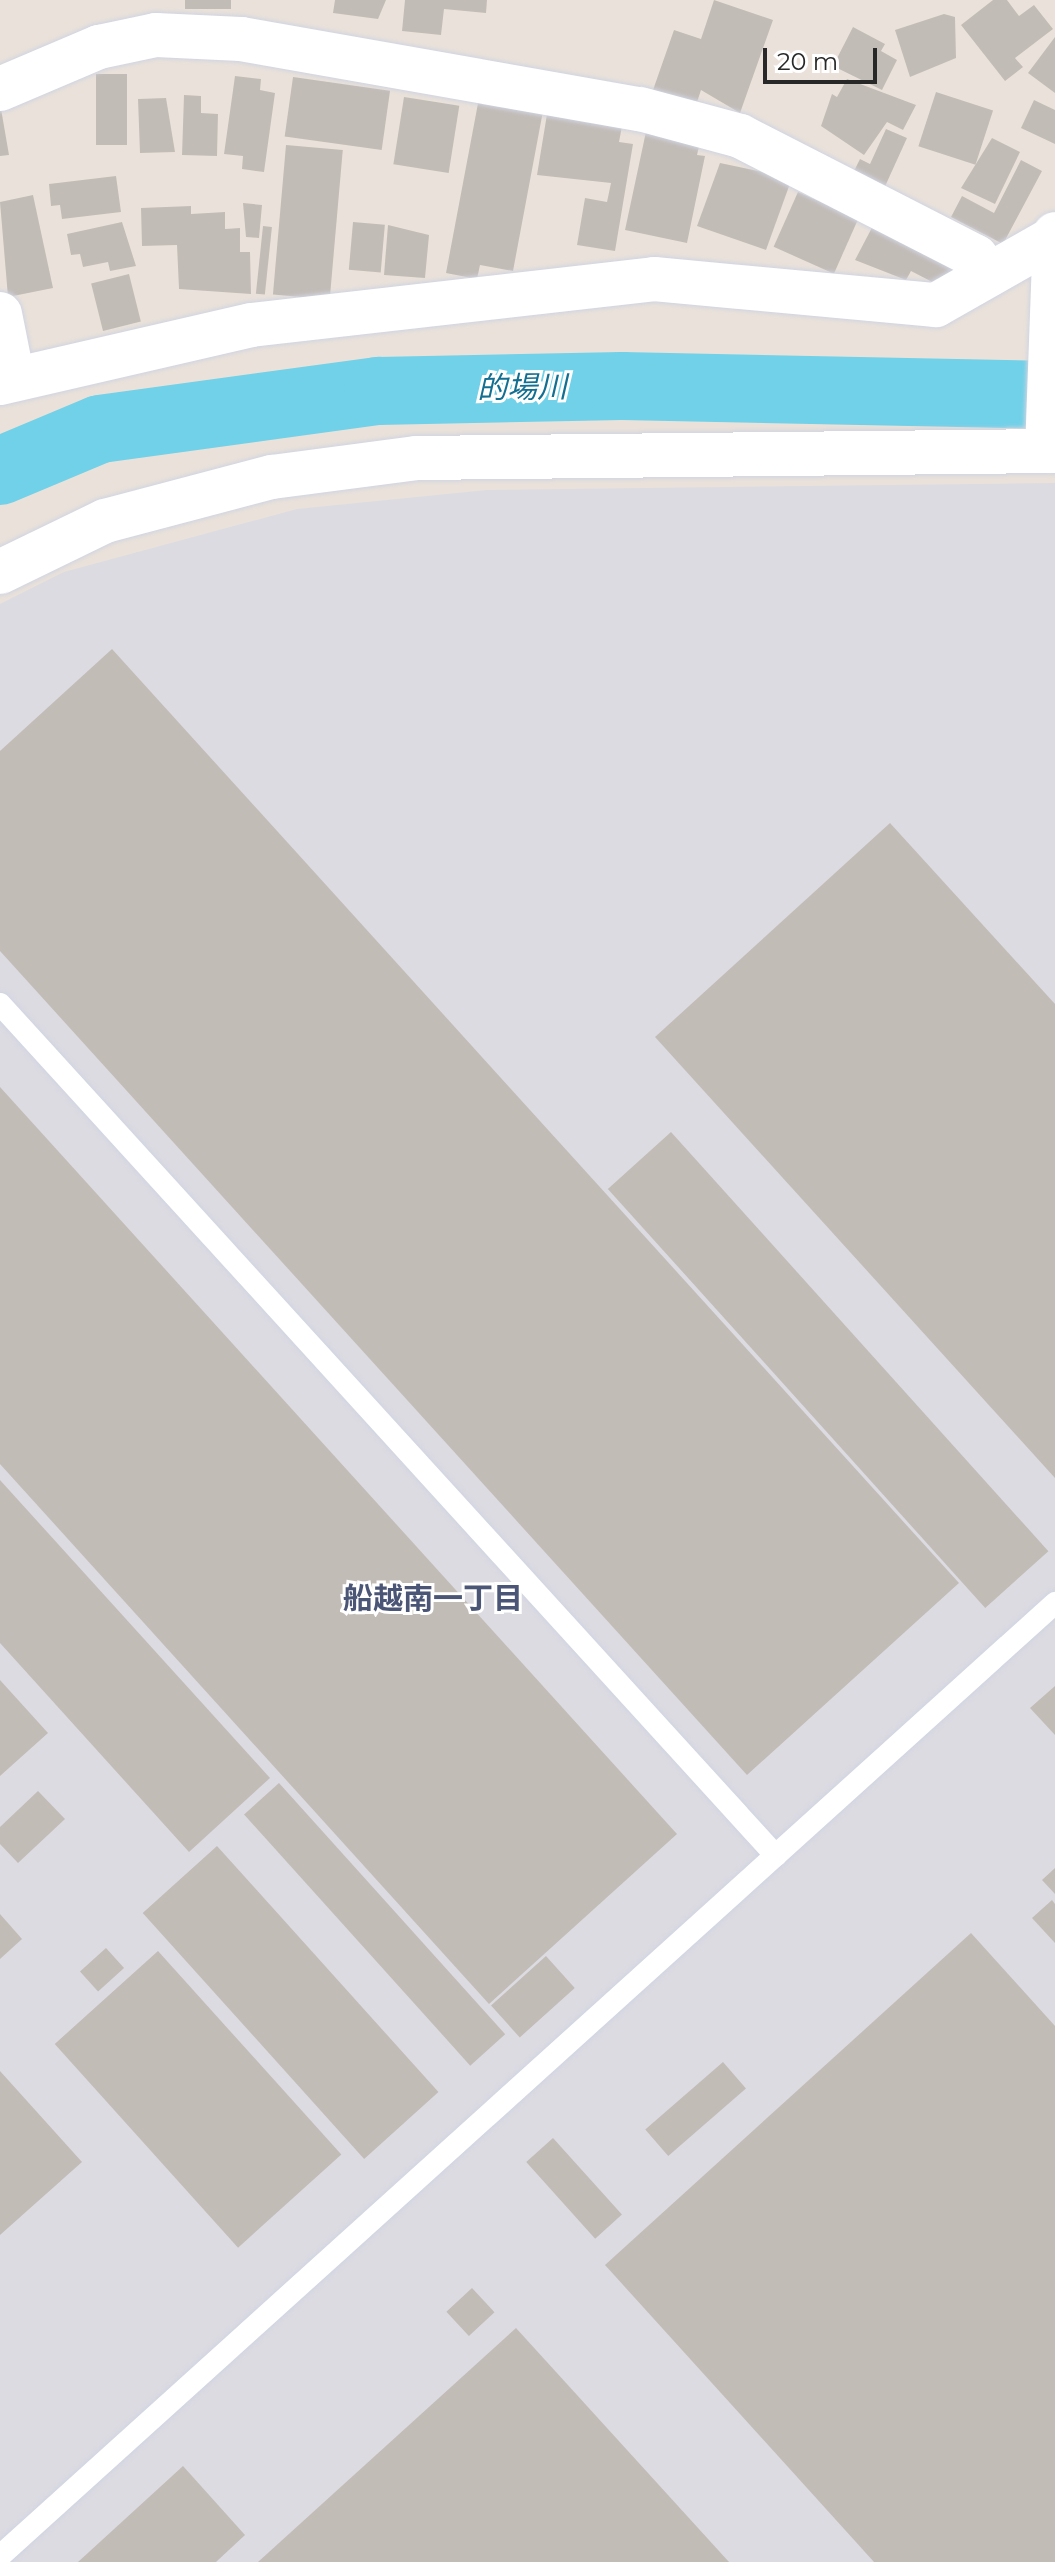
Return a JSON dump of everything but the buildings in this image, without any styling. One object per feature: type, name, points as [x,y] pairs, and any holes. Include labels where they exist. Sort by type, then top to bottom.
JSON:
[{"type":"street","points":[[0,89],[99,47],[156,35],[241,39],[640,109],[740,136],[976,257],[990,274]]},
{"type":"street","points":[[0,314],[6,381],[251,325],[654,279],[936,305],[1054,236]]},
{"type":"street","points":[[0,572],[105,521],[272,477],[416,458],[1051,451],[1054,236]]},
{"type":"lane","points":[[0,1004],[776,1856]]},
{"type":"lane","points":[[0,2556],[1055,1603]]},
{"type":"shaded area","points":[[1055,483],[1055,2562],[0,2562],[0,604],[64,572],[297,509],[487,490]]},
{"type":"waterway","name":"的場川","points":[[0,471],[100,429],[378,391],[622,386],[1055,395]]},
{"type":"district","name":"船越南一丁目","points":[[433,1599]]}]
